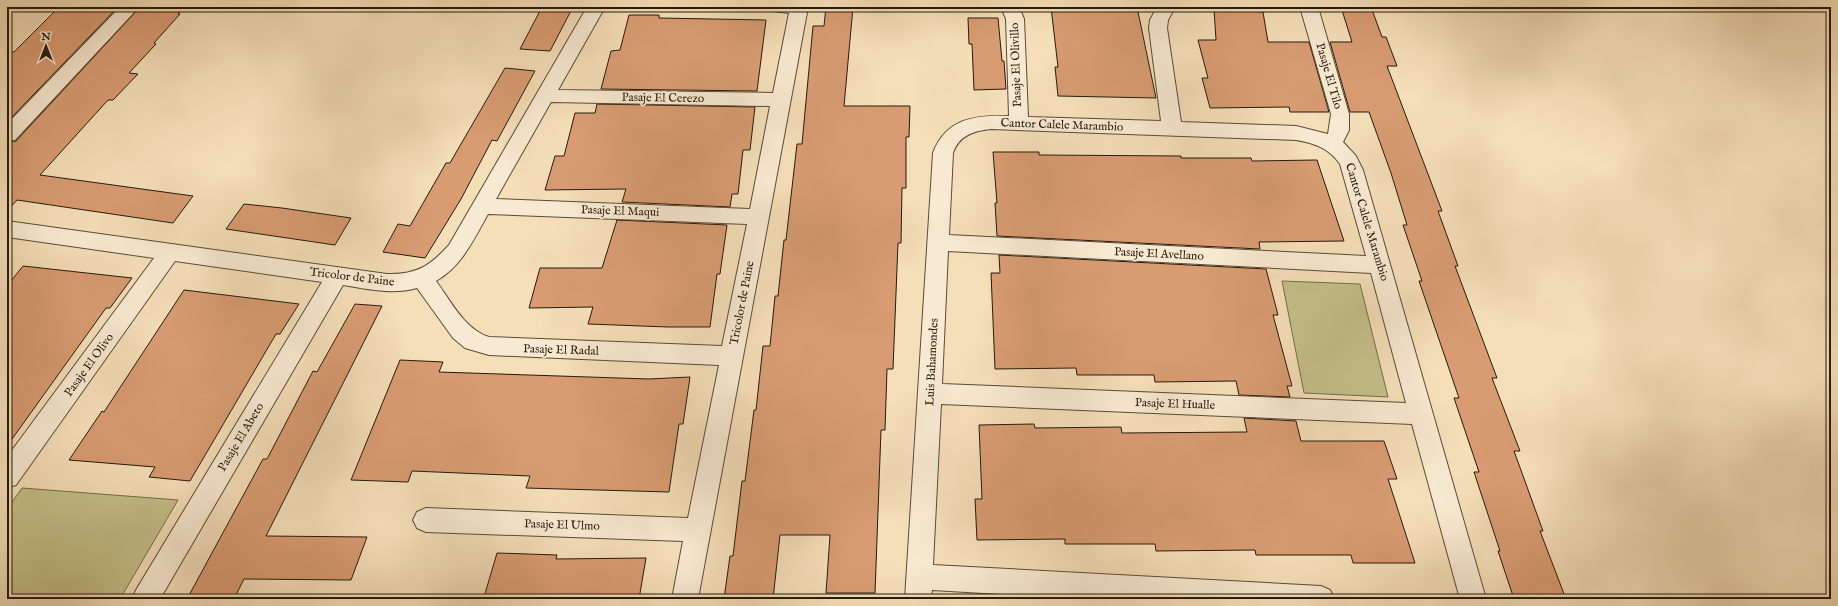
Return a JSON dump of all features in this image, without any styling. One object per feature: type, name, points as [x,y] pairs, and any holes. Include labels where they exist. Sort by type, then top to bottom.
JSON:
[{"type":"street","points":[[8,136],[130,7]]},
{"type":"street","name":"Tricolor de Paine","points":[[9,232],[170,252],[398,284],[422,278],[433,273],[449,260],[456,251],[596,7]]},
{"type":"street","name":"Tricolor de Paine","points":[[685,599],[781,100],[792,7]]},
{"type":"street","name":"Pasaje El Olivillo","points":[[1010,7],[1014,12],[1015,19],[1019,123]]},
{"type":"street","points":[[1166,7],[1159,20],[1158,28],[1172,129]]},
{"type":"street","name":"Pasaje El Tilo","points":[[1309,7],[1340,114],[1339,130],[1333,144]]},
{"type":"street","name":"Pasaje El Cerezo","points":[[544,96],[781,100]]},
{"type":"street","name":"Cantor Calele Marambio","points":[[960,130],[979,123],[1019,123],[1296,133],[1308,135],[1333,144],[1343,152],[1350,160],[1354,170],[1473,599]]},
{"type":"street","name":"Luis Bahamondes","points":[[919,588],[943,153],[951,136],[960,130]]},
{"type":"street","name":"Pasaje El Maqui","points":[[482,206],[759,217]]},
{"type":"street","name":"Pasaje El Avellano","points":[[939,243],[1380,265]]},
{"type":"street","name":"Pasaje El Olivo","points":[[7,477],[170,252]]},
{"type":"street","name":"Pasaje El Abeto","points":[[145,599],[337,276]]},
{"type":"street","name":"Pasaje El Radal","points":[[422,278],[461,332],[473,341],[489,346],[732,356]]},
{"type":"street","name":"Pasaje El Hualle","points":[[930,394],[1421,414]]},
{"type":"street","name":"Pasaje El Ulmo","points":[[426,520],[698,530]]},
{"type":"street","points":[[919,588],[1321,599]]},
{"type":"shaded area","points":[[1282,281],[1360,284],[1388,397],[1304,393]]},
{"type":"shaded area","points":[[22,488],[178,500],[120,599],[7,599],[7,509]]},
{"type":"building","points":[[59,7],[118,7],[7,122],[7,52],[14,52]]},
{"type":"building","points":[[140,7],[184,7],[178,14],[180,14],[154,43],[156,44],[129,73],[138,74],[113,100],[108,100],[40,175],[193,196],[173,223],[17,200],[7,211],[7,142],[16,141]]},
{"type":"building","points":[[542,7],[573,7],[550,51],[520,49]]},
{"type":"building","points":[[826,7],[853,7],[844,106],[910,106],[909,137],[906,137],[906,188],[902,188],[901,243],[898,243],[893,369],[887,369],[885,430],[881,430],[875,593],[826,593],[830,535],[780,535],[773,599],[724,599],[730,556],[733,556],[742,481],[745,481],[754,410],[756,410],[763,346],[770,346],[775,296],[778,296],[784,240],[786,240],[797,144],[802,144],[813,26],[824,26]]},
{"type":"building","points":[[1051,7],[1137,7],[1156,98],[1058,96],[1055,67],[1058,67]]},
{"type":"building","points":[[1341,7],[1371,7],[1382,37],[1386,37],[1397,66],[1387,66],[1442,211],[1438,211],[1458,266],[1455,266],[1497,378],[1492,378],[1520,451],[1514,451],[1543,531],[1540,531],[1566,599],[1514,599],[1474,472],[1479,472],[1454,398],[1459,398],[1419,281],[1422,281],[1403,225],[1407,225],[1391,173],[1369,112],[1350,112],[1330,42],[1352,42]]},
{"type":"building","points":[[1214,9],[1263,12],[1268,42],[1309,42],[1329,112],[1290,112],[1289,107],[1210,108],[1202,78],[1208,78],[1198,40],[1216,40]]},
{"type":"building","points":[[629,15],[659,15],[659,18],[766,20],[757,91],[601,89],[611,51],[620,50]]},
{"type":"building","points":[[968,18],[998,18],[1006,89],[974,90],[972,44],[969,44]]},
{"type":"building","points":[[505,68],[535,71],[497,141],[492,140],[461,199],[425,258],[383,252],[398,224],[410,226],[446,163],[450,163]]},
{"type":"building","points":[[597,104],[755,107],[750,150],[743,150],[738,194],[732,194],[730,207],[622,202],[626,189],[545,190],[555,156],[564,156],[575,113],[595,113]]},
{"type":"building","points":[[993,152],[1039,152],[1039,155],[1251,158],[1252,161],[1317,160],[1344,241],[1259,242],[1260,249],[997,236],[995,203],[997,203]]},
{"type":"building","points":[[244,204],[351,218],[335,245],[226,229]]},
{"type":"building","points":[[617,220],[727,225],[720,274],[717,274],[710,327],[588,324],[593,307],[529,308],[540,268],[602,268]]},
{"type":"building","points":[[999,255],[1266,269],[1278,315],[1273,315],[1292,386],[1287,386],[1290,397],[1239,395],[1236,381],[1155,382],[1154,375],[1077,375],[1076,368],[995,369],[991,273],[1000,273]]},
{"type":"building","points":[[23,266],[132,278],[110,308],[106,308],[7,446],[7,286]]},
{"type":"building","points":[[184,290],[299,304],[280,334],[276,334],[190,481],[149,477],[155,467],[69,460],[102,411],[104,412]]},
{"type":"building","points":[[355,304],[382,306],[266,536],[367,537],[351,580],[244,579],[234,599],[187,599],[263,459],[267,459],[313,371],[317,372]]},
{"type":"building","points":[[400,360],[443,362],[439,372],[649,379],[690,377],[683,424],[679,424],[669,492],[526,488],[530,476],[412,471],[408,482],[351,480]]},
{"type":"building","points":[[1244,418],[1296,421],[1301,441],[1384,441],[1397,479],[1388,479],[1415,563],[1353,563],[1351,555],[1256,555],[1255,550],[1156,551],[1155,544],[1065,544],[1065,539],[977,540],[975,499],[982,499],[979,425],[1034,424],[1035,428],[1121,427],[1122,433],[1247,432]]},
{"type":"building","points":[[497,553],[557,555],[556,559],[646,558],[639,599],[484,597]]}]
